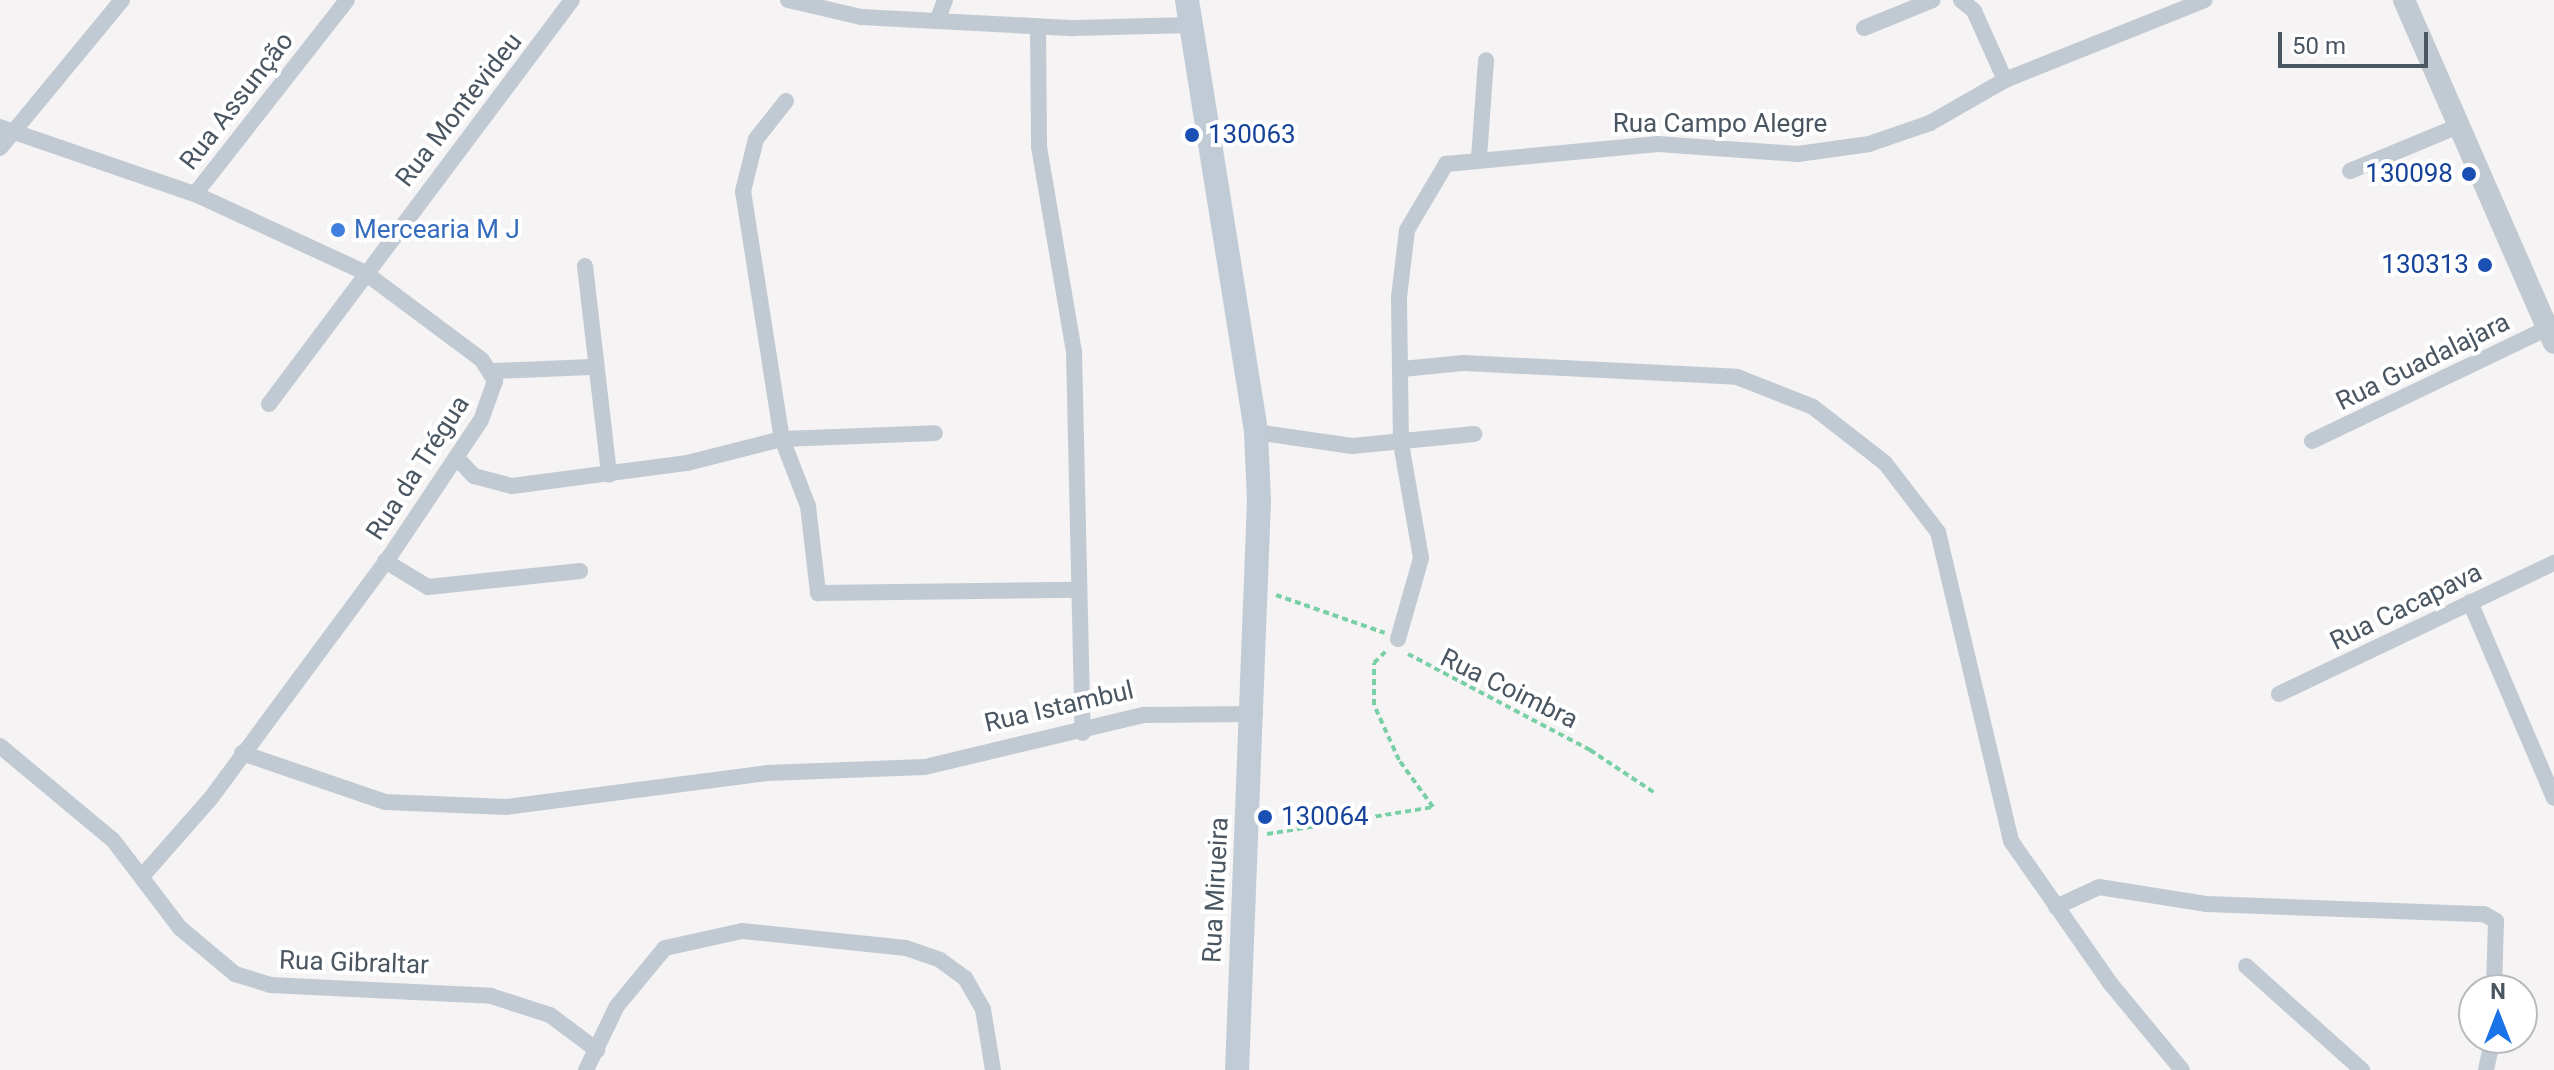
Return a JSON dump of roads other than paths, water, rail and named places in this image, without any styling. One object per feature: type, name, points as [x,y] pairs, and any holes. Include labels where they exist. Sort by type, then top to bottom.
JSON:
[{"type":"main road","points":[[1187,0],[1256,432],[1259,588],[1255,714]]},
{"type":"main road","name":"Rua Mirueira","points":[[1237,1070],[1255,714]]},
{"type":"street","points":[[0,148],[7,129],[122,0]]},
{"type":"street","name":"Rua Assunção","points":[[195,194],[347,0]]},
{"type":"street","name":"Rua Montevideu","points":[[269,404],[364,272],[572,0]]},
{"type":"street","points":[[788,0],[861,17],[1038,27],[1189,25]]},
{"type":"street","points":[[937,21],[945,0]]},
{"type":"street","points":[[1864,28],[1933,0]]},
{"type":"street","points":[[1961,0],[1974,11],[2005,80]]},
{"type":"street","name":"Rua Campo Alegre","points":[[1402,369],[1407,230],[1446,164],[1479,158],[1658,144],[1798,154],[1869,144],[1930,123],[2005,80],[2205,0]]},
{"type":"street","points":[[2404,0],[2552,332]]},
{"type":"street","points":[[1038,27],[1039,147],[1074,351],[1077,590],[1083,733]]},
{"type":"street","points":[[1479,158],[1486,60]]},
{"type":"street","points":[[786,101],[756,139],[743,191],[768,316],[782,439],[808,506],[818,593],[1077,590]]},
{"type":"street","points":[[2350,171],[2458,126]]},
{"type":"street","name":"Rua da Trégua","points":[[7,129],[195,194],[364,272],[493,371],[493,397],[457,458],[385,561],[242,753],[144,874]]},
{"type":"street","points":[[585,266],[591,367],[609,475]]},
{"type":"street","name":"Rua Guadalajara","points":[[2312,441],[2552,332]]},
{"type":"street","points":[[1398,639],[1421,558],[1401,443],[1402,369],[1464,363],[1737,377],[1813,407],[1848,431],[1885,463],[1938,532],[2011,841],[2056,907],[2182,1070]]},
{"type":"street","points":[[493,371],[591,367]]},
{"type":"street","points":[[1256,432],[1352,446],[1474,434]]},
{"type":"street","points":[[457,458],[491,484],[609,475],[782,439],[935,433]]},
{"type":"street","points":[[385,561],[428,587],[580,571]]},
{"type":"street","name":"Rua Cacapava","points":[[2279,694],[2554,563]]},
{"type":"street","points":[[2470,602],[2554,798]]},
{"type":"street","name":"Rua Istambul","points":[[242,753],[385,802],[506,807],[767,773],[925,767],[1083,733],[1144,715],[1255,714]]},
{"type":"street","name":"Rua Gibraltar","points":[[0,746],[6,762],[89,817],[144,874],[180,928],[235,974],[270,985],[491,996],[550,1015],[597,1050]]},
{"type":"street","points":[[2056,907],[2099,887],[2206,904],[2484,914],[2496,921],[2494,974]]},
{"type":"street","points":[[586,1070],[632,983],[665,948],[742,931],[906,948],[940,960],[965,978],[983,1009],[993,1070]]},
{"type":"street","points":[[2246,966],[2362,1070]]},
{"type":"place","name":"130063","points":[[1192,135]]},
{"type":"place","name":"130098","points":[[2469,174]]},
{"type":"place","name":"Mercearia M J","points":[[338,230]]},
{"type":"place","name":"130313","points":[[2485,265]]},
{"type":"place","name":"130064","points":[[1265,817]]}]
